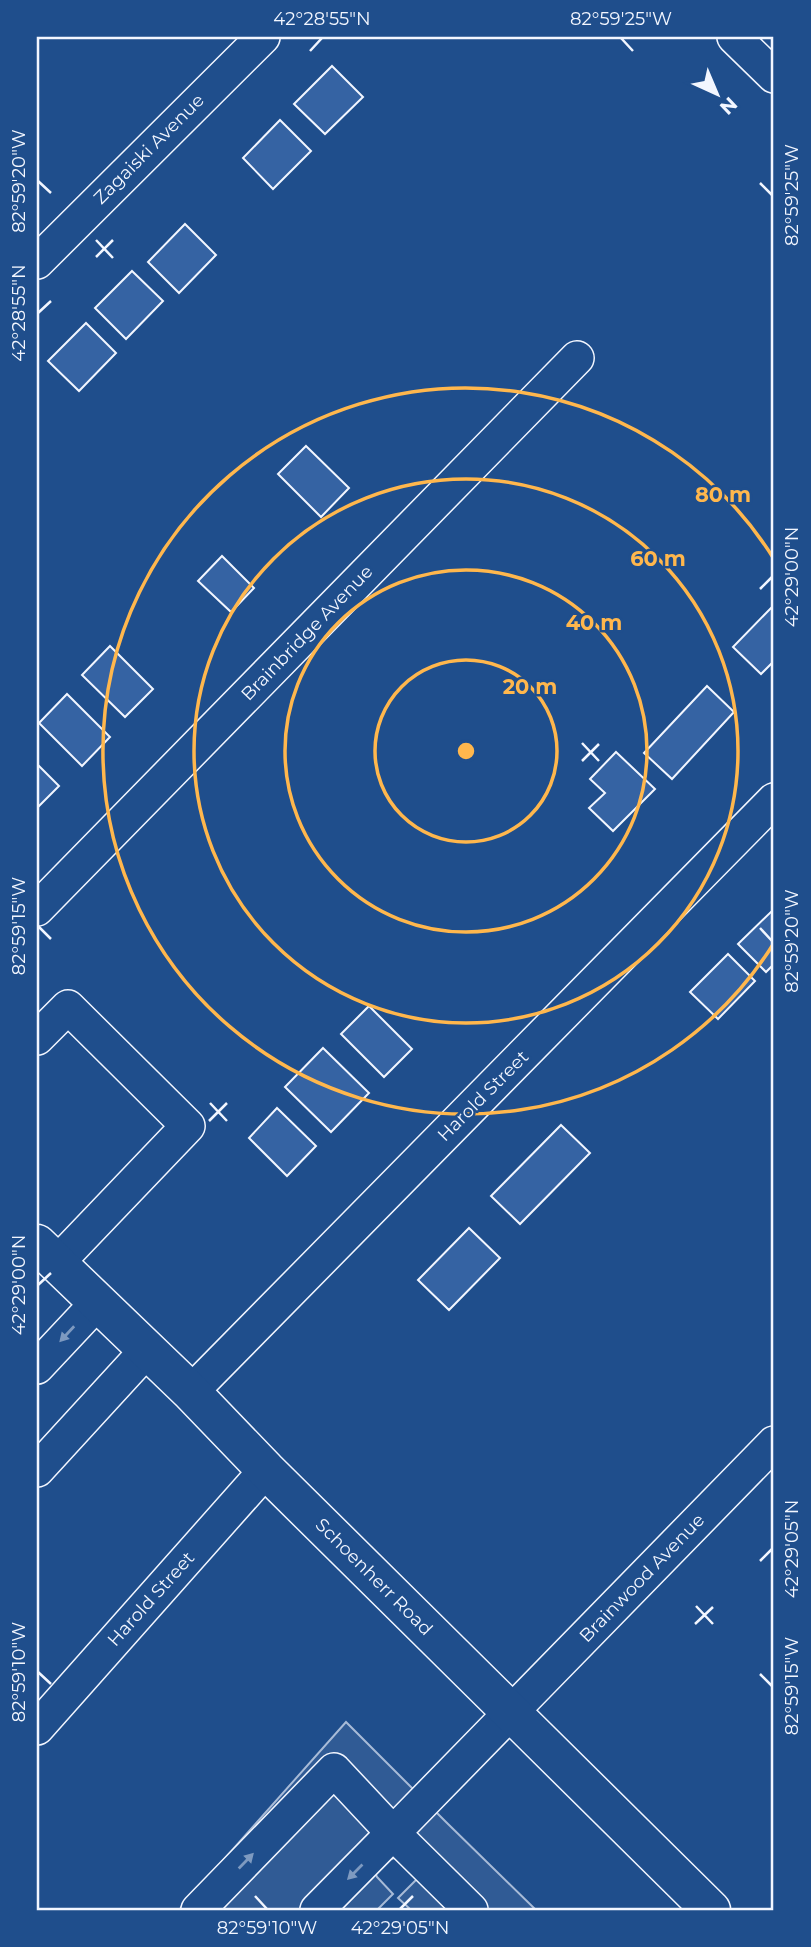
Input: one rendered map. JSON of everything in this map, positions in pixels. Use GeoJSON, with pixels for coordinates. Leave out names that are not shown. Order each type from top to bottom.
{"type":"FeatureCollection","features":[{"type":"Feature","properties":{"kind":"main road","name":"Schoenherr Road"},"geometry":{"type":"LineString","coordinates":[[47,1253],[191,1392],[266,1470],[711,1910]]}},
{"type":"Feature","properties":{"kind":"street","name":"Zagaiski Avenue"},"geometry":{"type":"LineString","coordinates":[[37,262],[263,37]]}},
{"type":"Feature","properties":{"kind":"street"},"geometry":{"type":"LineString","coordinates":[[734,37],[774,76]]}},
{"type":"Feature","properties":{"kind":"street","name":"Brainbridge Avenue"},"geometry":{"type":"LineString","coordinates":[[37,909],[577,358]]}},
{"type":"Feature","properties":{"kind":"street","name":"Harold Street"},"geometry":{"type":"LineString","coordinates":[[191,1392],[774,800]]}},
{"type":"Feature","properties":{"kind":"street"},"geometry":{"type":"LineString","coordinates":[[37,1038],[68,1007],[188,1126],[47,1253]]}},
{"type":"Feature","properties":{"kind":"street"},"geometry":{"type":"LineString","coordinates":[[37,1367],[97,1302]]}},
{"type":"Feature","properties":{"kind":"street"},"geometry":{"type":"LineString","coordinates":[[37,1470],[147,1350]]}},
{"type":"Feature","properties":{"kind":"street","name":"Brainwood Avenue"},"geometry":{"type":"LineString","coordinates":[[317,1910],[774,1443]]}},
{"type":"Feature","properties":{"kind":"street","name":"Harold Street"},"geometry":{"type":"LineString","coordinates":[[37,1728],[266,1470]]}},
{"type":"Feature","properties":{"kind":"street"},"geometry":{"type":"LineString","coordinates":[[198,1910],[334,1770],[471,1910]]}},
{"type":"Feature","properties":{"kind":"shaded area"},"geometry":{"type":"Polygon","coordinates":[[[346,1722],[536,1910],[411,1910],[398,1898],[418,1878],[399,1859],[394,1858],[386,1861],[375,1872],[393,1894],[377,1910],[179,1910],[346,1722]]]}},
{"type":"Feature","properties":{"kind":"building"},"geometry":{"type":"Polygon","coordinates":[[[332,66],[363,97],[325,134],[294,104],[332,66]]]}},
{"type":"Feature","properties":{"kind":"building"},"geometry":{"type":"Polygon","coordinates":[[[280,120],[311,151],[273,189],[243,158],[280,120]]]}},
{"type":"Feature","properties":{"kind":"building"},"geometry":{"type":"Polygon","coordinates":[[[185,224],[216,255],[179,293],[148,262],[185,224]]]}},
{"type":"Feature","properties":{"kind":"building"},"geometry":{"type":"Polygon","coordinates":[[[132,271],[163,301],[126,339],[95,308],[132,271]]]}},
{"type":"Feature","properties":{"kind":"building"},"geometry":{"type":"Polygon","coordinates":[[[86,323],[116,353],[79,391],[48,361],[86,323]]]}},
{"type":"Feature","properties":{"kind":"building"},"geometry":{"type":"Polygon","coordinates":[[[306,446],[349,488],[321,517],[278,474],[306,446]]]}},
{"type":"Feature","properties":{"kind":"building"},"geometry":{"type":"Polygon","coordinates":[[[222,556],[254,588],[231,612],[198,581],[222,556]]]}},
{"type":"Feature","properties":{"kind":"building"},"geometry":{"type":"Polygon","coordinates":[[[771,608],[774,612],[774,661],[761,674],[733,647],[771,608]]]}},
{"type":"Feature","properties":{"kind":"building"},"geometry":{"type":"Polygon","coordinates":[[[110,646],[153,689],[125,717],[82,675],[110,646]]]}},
{"type":"Feature","properties":{"kind":"building"},"geometry":{"type":"Polygon","coordinates":[[[707,686],[734,712],[672,779],[644,753],[707,686]]]}},
{"type":"Feature","properties":{"kind":"building"},"geometry":{"type":"Polygon","coordinates":[[[67,694],[110,737],[82,766],[39,723],[67,694]]]}},
{"type":"Feature","properties":{"kind":"building"},"geometry":{"type":"Polygon","coordinates":[[[616,752],[655,789],[613,831],[589,808],[605,793],[590,779],[616,752]]]}},
{"type":"Feature","properties":{"kind":"building"},"geometry":{"type":"Polygon","coordinates":[[[37,764],[59,786],[37,808],[37,764]]]}},
{"type":"Feature","properties":{"kind":"building"},"geometry":{"type":"Polygon","coordinates":[[[774,909],[774,964],[766,972],[738,944],[774,909]]]}},
{"type":"Feature","properties":{"kind":"building"},"geometry":{"type":"Polygon","coordinates":[[[728,954],[755,981],[718,1019],[690,992],[728,954]]]}},
{"type":"Feature","properties":{"kind":"building"},"geometry":{"type":"Polygon","coordinates":[[[369,1006],[412,1049],[384,1077],[341,1034],[369,1006]]]}},
{"type":"Feature","properties":{"kind":"building"},"geometry":{"type":"Polygon","coordinates":[[[323,1048],[369,1093],[331,1132],[285,1087],[323,1048]]]}},
{"type":"Feature","properties":{"kind":"building"},"geometry":{"type":"Polygon","coordinates":[[[277,1108],[316,1146],[287,1176],[249,1138],[277,1108]]]}},
{"type":"Feature","properties":{"kind":"building"},"geometry":{"type":"Polygon","coordinates":[[[561,1125],[590,1153],[520,1224],[491,1196],[561,1125]]]}},
{"type":"Feature","properties":{"kind":"building"},"geometry":{"type":"Polygon","coordinates":[[[469,1228],[500,1258],[449,1310],[418,1280],[469,1228]]]}}]}
